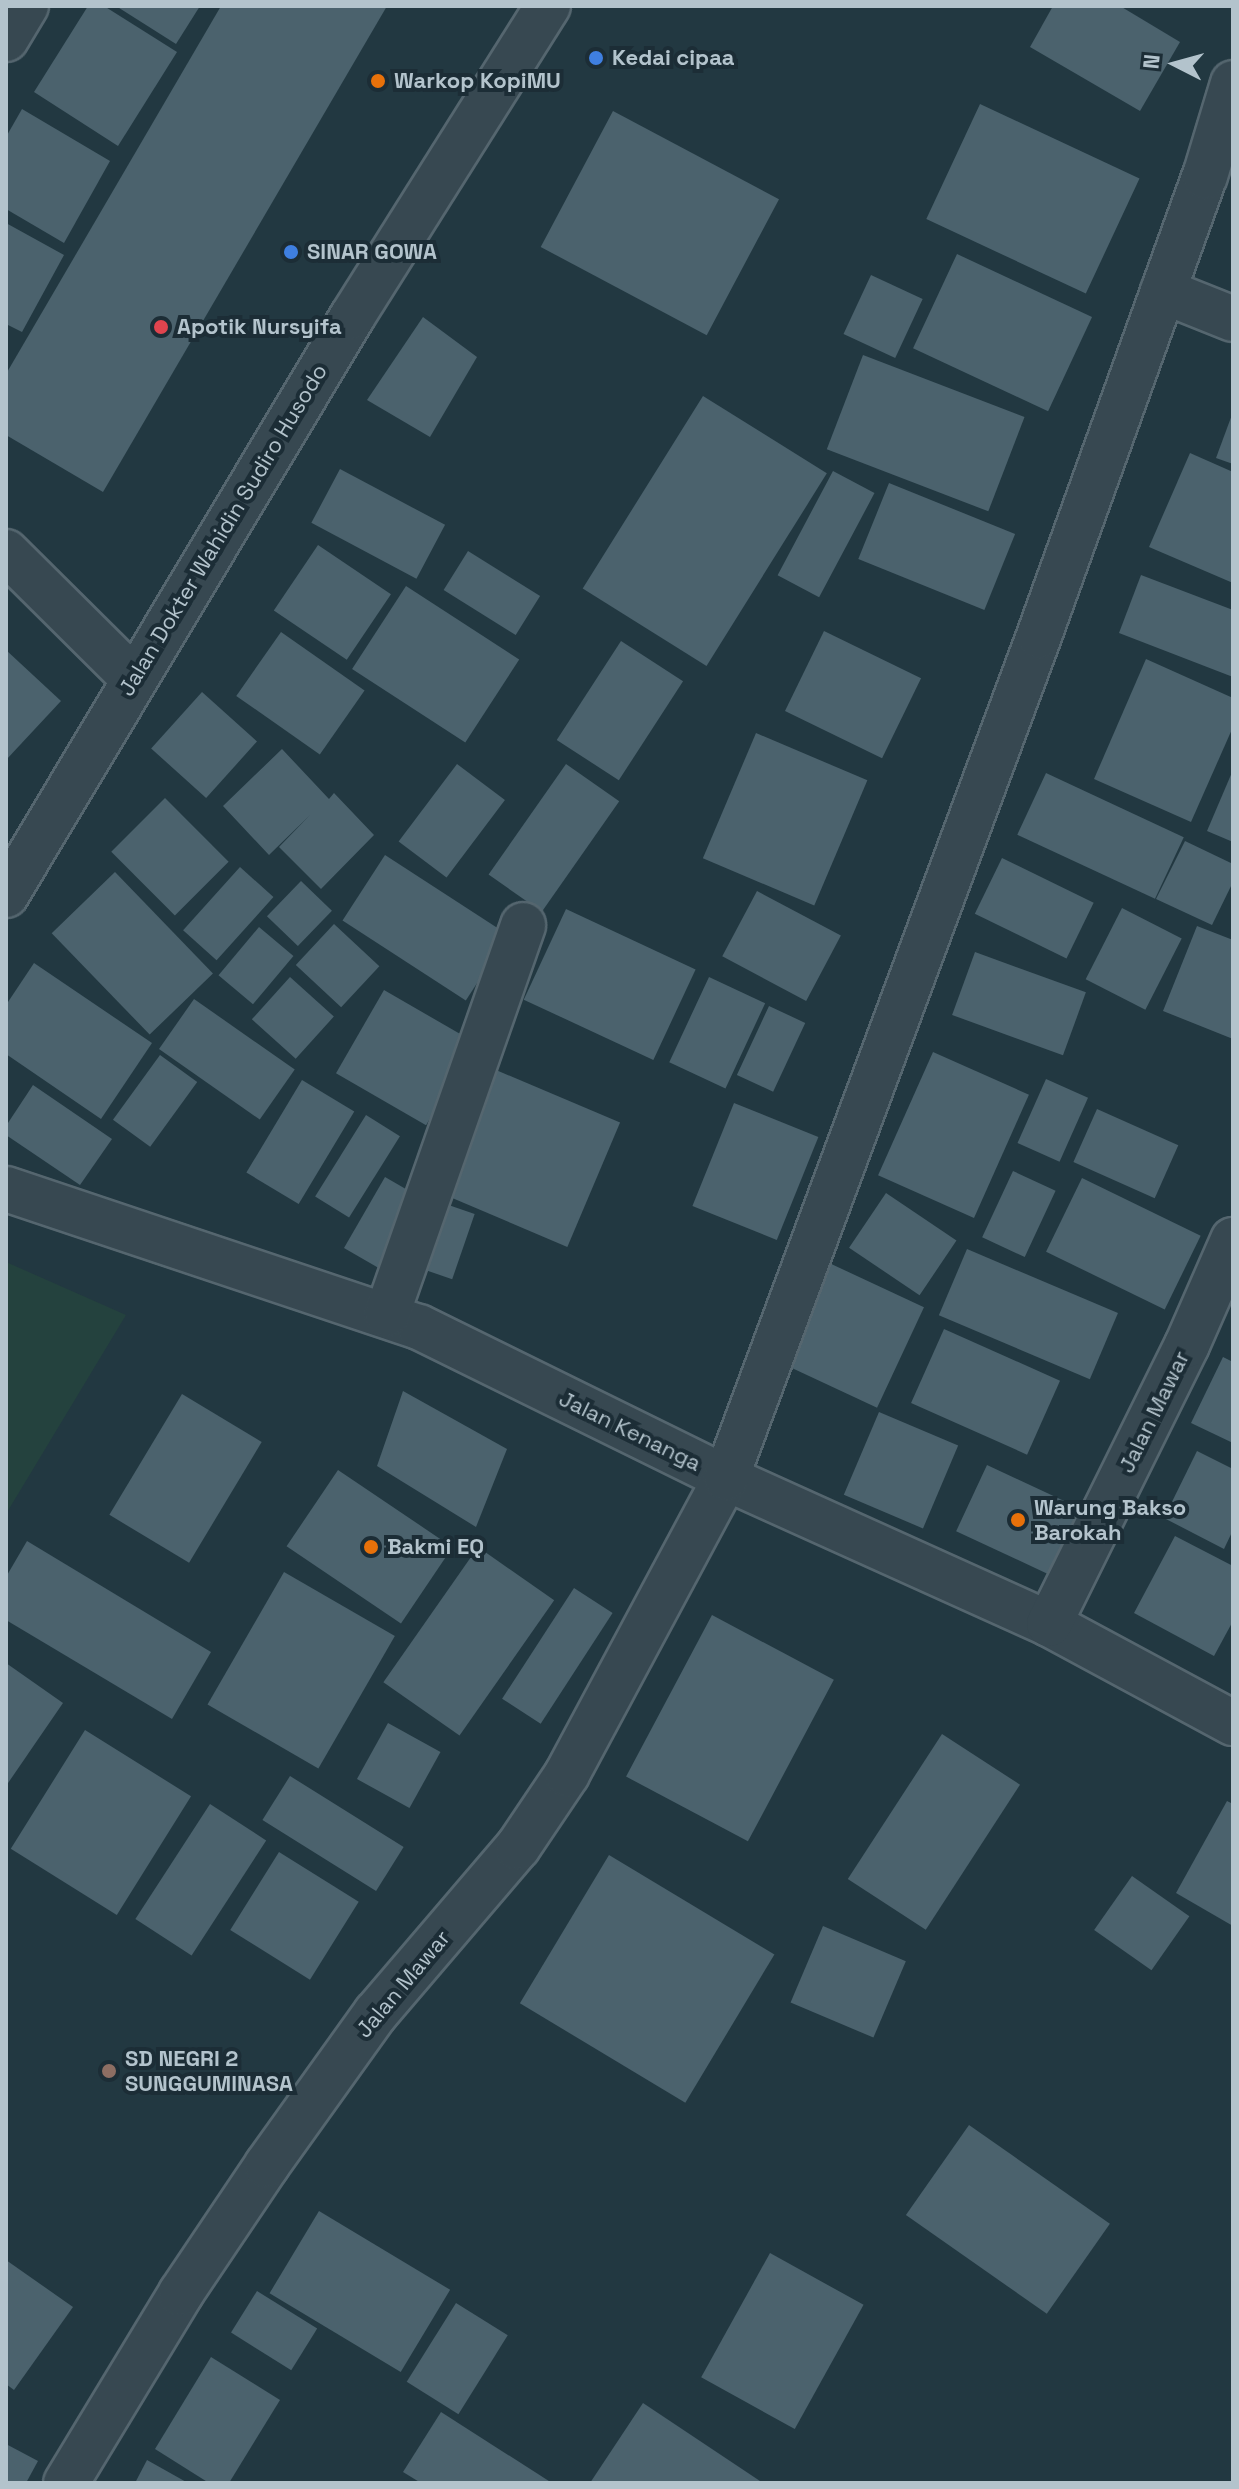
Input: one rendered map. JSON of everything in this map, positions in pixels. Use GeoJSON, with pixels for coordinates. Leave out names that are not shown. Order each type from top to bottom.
{"type":"FeatureCollection","features":[{"type":"Feature","properties":{"kind":"street","name":"Jalan Dokter Wahidin Sudiro Husodo"},"geometry":{"type":"LineString","coordinates":[[6,895],[133,678],[352,317],[548,6]]}},
{"type":"Feature","properties":{"kind":"street","name":"Jalan Mawar"},"geometry":{"type":"LineString","coordinates":[[66,2483],[181,2293],[267,2165],[376,2013],[518,1847],[567,1774],[726,1478],[880,1069],[1205,176],[1233,83]]}},
{"type":"Feature","properties":{"kind":"street"},"geometry":{"type":"LineString","coordinates":[[1163,291],[1233,319]]}},
{"type":"Feature","properties":{"kind":"street"},"geometry":{"type":"LineString","coordinates":[[6,552],[133,678]]}},
{"type":"Feature","properties":{"kind":"street"},"geometry":{"type":"LineString","coordinates":[[387,1314],[523,925]]}},
{"type":"Feature","properties":{"kind":"street","name":"Jalan Kenanga"},"geometry":{"type":"LineString","coordinates":[[6,1189],[387,1314],[726,1478],[1049,1624],[1233,1723]]}},
{"type":"Feature","properties":{"kind":"street","name":"Jalan Mawar"},"geometry":{"type":"LineString","coordinates":[[1049,1624],[1187,1345],[1233,1240]]}},
{"type":"Feature","properties":{"kind":"green space"},"geometry":{"type":"Polygon","coordinates":[[[6,1262],[126,1315],[6,1514],[6,1262]]]}},
{"type":"Feature","properties":{"kind":"building"},"geometry":{"type":"Polygon","coordinates":[[[88,6],[104,6],[177,52],[118,146],[34,92],[88,6]]]}},
{"type":"Feature","properties":{"kind":"building"},"geometry":{"type":"Polygon","coordinates":[[[116,6],[200,6],[176,44],[116,6]]]}},
{"type":"Feature","properties":{"kind":"building"},"geometry":{"type":"Polygon","coordinates":[[[221,6],[387,6],[103,492],[6,435],[6,374],[221,6]]]}},
{"type":"Feature","properties":{"kind":"building"},"geometry":{"type":"Polygon","coordinates":[[[1053,6],[1120,6],[1180,42],[1140,111],[1030,47],[1053,6]]]}},
{"type":"Feature","properties":{"kind":"building"},"geometry":{"type":"Polygon","coordinates":[[[980,104],[1140,178],[1086,293],[926,219],[980,104]]]}},
{"type":"Feature","properties":{"kind":"building"},"geometry":{"type":"Polygon","coordinates":[[[22,109],[110,161],[64,243],[6,209],[6,137],[22,109]]]}},
{"type":"Feature","properties":{"kind":"building"},"geometry":{"type":"Polygon","coordinates":[[[613,111],[779,199],[707,335],[541,247],[613,111]]]}},
{"type":"Feature","properties":{"kind":"building"},"geometry":{"type":"Polygon","coordinates":[[[6,223],[64,255],[22,332],[6,324],[6,223]]]}},
{"type":"Feature","properties":{"kind":"building"},"geometry":{"type":"Polygon","coordinates":[[[957,254],[1092,317],[1048,411],[913,348],[957,254]]]}},
{"type":"Feature","properties":{"kind":"building"},"geometry":{"type":"Polygon","coordinates":[[[871,275],[923,299],[895,358],[844,334],[871,275]]]}},
{"type":"Feature","properties":{"kind":"building"},"geometry":{"type":"Polygon","coordinates":[[[423,317],[477,357],[430,437],[367,400],[423,317]]]}},
{"type":"Feature","properties":{"kind":"building"},"geometry":{"type":"Polygon","coordinates":[[[863,355],[1025,417],[988,511],[827,449],[863,355]]]}},
{"type":"Feature","properties":{"kind":"building"},"geometry":{"type":"Polygon","coordinates":[[[703,396],[827,473],[707,666],[583,589],[703,396]]]}},
{"type":"Feature","properties":{"kind":"building"},"geometry":{"type":"Polygon","coordinates":[[[1233,412],[1233,464],[1216,458],[1233,412]]]}},
{"type":"Feature","properties":{"kind":"building"},"geometry":{"type":"Polygon","coordinates":[[[1190,453],[1233,472],[1233,583],[1149,547],[1190,453]]]}},
{"type":"Feature","properties":{"kind":"building"},"geometry":{"type":"Polygon","coordinates":[[[340,469],[445,525],[416,579],[311,523],[340,469]]]}},
{"type":"Feature","properties":{"kind":"building"},"geometry":{"type":"Polygon","coordinates":[[[833,471],[874,493],[819,597],[778,575],[833,471]]]}},
{"type":"Feature","properties":{"kind":"building"},"geometry":{"type":"Polygon","coordinates":[[[889,483],[1015,534],[984,610],[858,559],[889,483]]]}},
{"type":"Feature","properties":{"kind":"building"},"geometry":{"type":"Polygon","coordinates":[[[318,545],[391,594],[347,660],[274,610],[318,545]]]}},
{"type":"Feature","properties":{"kind":"building"},"geometry":{"type":"Polygon","coordinates":[[[468,551],[540,596],[516,635],[444,590],[468,551]]]}},
{"type":"Feature","properties":{"kind":"building"},"geometry":{"type":"Polygon","coordinates":[[[1141,575],[1233,610],[1233,677],[1119,633],[1141,575]]]}},
{"type":"Feature","properties":{"kind":"building"},"geometry":{"type":"Polygon","coordinates":[[[406,586],[519,660],[465,743],[352,669],[406,586]]]}},
{"type":"Feature","properties":{"kind":"building"},"geometry":{"type":"Polygon","coordinates":[[[824,631],[921,678],[882,758],[785,711],[824,631]]]}},
{"type":"Feature","properties":{"kind":"building"},"geometry":{"type":"Polygon","coordinates":[[[281,632],[365,691],[320,754],[236,696],[281,632]]]}},
{"type":"Feature","properties":{"kind":"building"},"geometry":{"type":"Polygon","coordinates":[[[621,641],[683,681],[619,780],[557,740],[621,641]]]}},
{"type":"Feature","properties":{"kind":"building"},"geometry":{"type":"Polygon","coordinates":[[[6,650],[61,701],[6,760],[6,650]]]}},
{"type":"Feature","properties":{"kind":"building"},"geometry":{"type":"Polygon","coordinates":[[[1146,659],[1233,698],[1233,727],[1191,822],[1094,779],[1146,659]]]}},
{"type":"Feature","properties":{"kind":"building"},"geometry":{"type":"Polygon","coordinates":[[[202,692],[257,742],[206,798],[151,748],[202,692]]]}},
{"type":"Feature","properties":{"kind":"building"},"geometry":{"type":"Polygon","coordinates":[[[756,733],[867,780],[814,905],[703,858],[756,733]]]}},
{"type":"Feature","properties":{"kind":"building"},"geometry":{"type":"Polygon","coordinates":[[[282,749],[329,799],[334,793],[374,835],[321,889],[279,847],[310,815],[269,855],[223,806],[282,749]]]}},
{"type":"Feature","properties":{"kind":"building"},"geometry":{"type":"Polygon","coordinates":[[[457,764],[505,800],[447,878],[399,841],[457,764]]]}},
{"type":"Feature","properties":{"kind":"building"},"geometry":{"type":"Polygon","coordinates":[[[566,764],[619,801],[542,912],[489,875],[566,764]]]}},
{"type":"Feature","properties":{"kind":"building"},"geometry":{"type":"Polygon","coordinates":[[[1233,770],[1233,842],[1207,831],[1233,770]]]}},
{"type":"Feature","properties":{"kind":"building"},"geometry":{"type":"Polygon","coordinates":[[[1046,773],[1184,837],[1155,899],[1017,835],[1046,773]]]}},
{"type":"Feature","properties":{"kind":"building"},"geometry":{"type":"Polygon","coordinates":[[[165,798],[229,862],[175,915],[111,852],[165,798]]]}},
{"type":"Feature","properties":{"kind":"building"},"geometry":{"type":"Polygon","coordinates":[[[1185,841],[1233,864],[1233,882],[1212,925],[1156,899],[1185,841]]]}},
{"type":"Feature","properties":{"kind":"building"},"geometry":{"type":"Polygon","coordinates":[[[385,855],[508,935],[466,1000],[343,920],[385,855]]]}},
{"type":"Feature","properties":{"kind":"building"},"geometry":{"type":"Polygon","coordinates":[[[1002,858],[1094,903],[1066,958],[975,914],[1002,858]]]}},
{"type":"Feature","properties":{"kind":"building"},"geometry":{"type":"Polygon","coordinates":[[[240,867],[273,897],[217,960],[183,930],[240,867]]]}},
{"type":"Feature","properties":{"kind":"building"},"geometry":{"type":"Polygon","coordinates":[[[115,872],[213,973],[150,1035],[52,933],[115,872]]]}},
{"type":"Feature","properties":{"kind":"building"},"geometry":{"type":"Polygon","coordinates":[[[301,881],[332,911],[298,946],[267,916],[301,881]]]}},
{"type":"Feature","properties":{"kind":"building"},"geometry":{"type":"Polygon","coordinates":[[[757,891],[841,936],[806,1001],[722,956],[757,891]]]}},
{"type":"Feature","properties":{"kind":"building"},"geometry":{"type":"Polygon","coordinates":[[[1122,908],[1182,938],[1145,1010],[1086,979],[1122,908]]]}},
{"type":"Feature","properties":{"kind":"building"},"geometry":{"type":"Polygon","coordinates":[[[566,909],[696,969],[653,1060],[524,1000],[566,909]]]}},
{"type":"Feature","properties":{"kind":"building"},"geometry":{"type":"Polygon","coordinates":[[[334,924],[379,966],[341,1007],[296,965],[334,924]]]}},
{"type":"Feature","properties":{"kind":"building"},"geometry":{"type":"Polygon","coordinates":[[[1197,926],[1233,940],[1233,1039],[1163,1011],[1197,926]]]}},
{"type":"Feature","properties":{"kind":"building"},"geometry":{"type":"Polygon","coordinates":[[[259,927],[293,956],[253,1004],[219,975],[259,927]]]}},
{"type":"Feature","properties":{"kind":"building"},"geometry":{"type":"Polygon","coordinates":[[[975,952],[1086,992],[1063,1055],[952,1015],[975,952]]]}},
{"type":"Feature","properties":{"kind":"building"},"geometry":{"type":"Polygon","coordinates":[[[34,963],[152,1043],[101,1119],[6,1054],[6,1005],[34,963]]]}},
{"type":"Feature","properties":{"kind":"building"},"geometry":{"type":"Polygon","coordinates":[[[290,977],[334,1016],[296,1059],[252,1019],[290,977]]]}},
{"type":"Feature","properties":{"kind":"building"},"geometry":{"type":"Polygon","coordinates":[[[709,977],[765,1003],[725,1088],[669,1062],[709,977]]]}},
{"type":"Feature","properties":{"kind":"building"},"geometry":{"type":"Polygon","coordinates":[[[384,990],[474,1042],[426,1125],[336,1073],[384,990]]]}},
{"type":"Feature","properties":{"kind":"building"},"geometry":{"type":"Polygon","coordinates":[[[194,999],[295,1070],[260,1120],[159,1049],[194,999]]]}},
{"type":"Feature","properties":{"kind":"building"},"geometry":{"type":"Polygon","coordinates":[[[769,1006],[805,1023],[773,1092],[737,1075],[769,1006]]]}},
{"type":"Feature","properties":{"kind":"building"},"geometry":{"type":"Polygon","coordinates":[[[933,1052],[1029,1095],[974,1218],[878,1175],[933,1052]]]}},
{"type":"Feature","properties":{"kind":"building"},"geometry":{"type":"Polygon","coordinates":[[[160,1055],[197,1082],[150,1147],[113,1120],[160,1055]]]}},
{"type":"Feature","properties":{"kind":"building"},"geometry":{"type":"Polygon","coordinates":[[[482,1064],[620,1123],[567,1247],[429,1188],[482,1064]]]}},
{"type":"Feature","properties":{"kind":"building"},"geometry":{"type":"Polygon","coordinates":[[[1046,1079],[1088,1098],[1060,1162],[1018,1143],[1046,1079]]]}},
{"type":"Feature","properties":{"kind":"building"},"geometry":{"type":"Polygon","coordinates":[[[302,1080],[354,1111],[299,1204],[246,1173],[302,1080]]]}},
{"type":"Feature","properties":{"kind":"building"},"geometry":{"type":"Polygon","coordinates":[[[33,1085],[112,1139],[80,1185],[6,1135],[6,1126],[33,1085]]]}},
{"type":"Feature","properties":{"kind":"building"},"geometry":{"type":"Polygon","coordinates":[[[734,1103],[818,1137],[777,1240],[692,1206],[734,1103]]]}},
{"type":"Feature","properties":{"kind":"building"},"geometry":{"type":"Polygon","coordinates":[[[1097,1109],[1178,1145],[1155,1198],[1073,1162],[1097,1109]]]}},
{"type":"Feature","properties":{"kind":"building"},"geometry":{"type":"Polygon","coordinates":[[[366,1115],[400,1136],[349,1218],[315,1196],[366,1115]]]}},
{"type":"Feature","properties":{"kind":"building"},"geometry":{"type":"Polygon","coordinates":[[[1013,1171],[1056,1191],[1025,1257],[982,1237],[1013,1171]]]}},
{"type":"Feature","properties":{"kind":"building"},"geometry":{"type":"Polygon","coordinates":[[[385,1177],[425,1200],[384,1271],[344,1248],[385,1177]]]}},
{"type":"Feature","properties":{"kind":"building"},"geometry":{"type":"Polygon","coordinates":[[[1082,1178],[1201,1236],[1165,1310],[1046,1252],[1082,1178]]]}},
{"type":"Feature","properties":{"kind":"building"},"geometry":{"type":"Polygon","coordinates":[[[886,1193],[956,1241],[920,1295],[849,1248],[886,1193]]]}},
{"type":"Feature","properties":{"kind":"building"},"geometry":{"type":"Polygon","coordinates":[[[434,1200],[475,1214],[452,1279],[412,1265],[434,1200]]]}},
{"type":"Feature","properties":{"kind":"building"},"geometry":{"type":"Polygon","coordinates":[[[967,1249],[1118,1313],[1090,1379],[939,1315],[967,1249]]]}},
{"type":"Feature","properties":{"kind":"building"},"geometry":{"type":"Polygon","coordinates":[[[827,1262],[924,1307],[877,1408],[780,1363],[827,1262]]]}},
{"type":"Feature","properties":{"kind":"building"},"geometry":{"type":"Polygon","coordinates":[[[944,1329],[1060,1381],[1027,1455],[911,1403],[944,1329]]]}},
{"type":"Feature","properties":{"kind":"building"},"geometry":{"type":"Polygon","coordinates":[[[1223,1357],[1233,1362],[1233,1443],[1191,1423],[1223,1357]]]}},
{"type":"Feature","properties":{"kind":"building"},"geometry":{"type":"Polygon","coordinates":[[[403,1391],[507,1449],[476,1527],[377,1466],[403,1391]]]}},
{"type":"Feature","properties":{"kind":"building"},"geometry":{"type":"Polygon","coordinates":[[[182,1394],[262,1442],[189,1563],[109,1515],[182,1394]]]}},
{"type":"Feature","properties":{"kind":"building"},"geometry":{"type":"Polygon","coordinates":[[[879,1412],[958,1446],[923,1528],[844,1495],[879,1412]]]}},
{"type":"Feature","properties":{"kind":"building"},"geometry":{"type":"Polygon","coordinates":[[[1197,1451],[1233,1469],[1233,1530],[1224,1549],[1164,1518],[1197,1451]]]}},
{"type":"Feature","properties":{"kind":"building","name":"Warung Bakso Barokah"},"geometry":{"type":"Polygon","coordinates":[[[987,1465],[1080,1509],[1049,1575],[956,1531],[987,1465]]]}},
{"type":"Feature","properties":{"kind":"building","name":"Bakmi EQ"},"geometry":{"type":"Polygon","coordinates":[[[338,1470],[452,1547],[401,1623],[287,1546],[338,1470]]]}},
{"type":"Feature","properties":{"kind":"building"},"geometry":{"type":"Polygon","coordinates":[[[1175,1536],[1233,1566],[1233,1621],[1214,1656],[1134,1613],[1175,1536]]]}},
{"type":"Feature","properties":{"kind":"building"},"geometry":{"type":"Polygon","coordinates":[[[27,1541],[211,1652],[172,1719],[6,1620],[6,1577],[27,1541]]]}},
{"type":"Feature","properties":{"kind":"building"},"geometry":{"type":"Polygon","coordinates":[[[478,1547],[554,1600],[460,1736],[383,1682],[478,1547]]]}},
{"type":"Feature","properties":{"kind":"building"},"geometry":{"type":"Polygon","coordinates":[[[284,1572],[395,1636],[318,1769],[208,1705],[284,1572]]]}},
{"type":"Feature","properties":{"kind":"building"},"geometry":{"type":"Polygon","coordinates":[[[574,1588],[613,1613],[541,1724],[502,1699],[574,1588]]]}},
{"type":"Feature","properties":{"kind":"building"},"geometry":{"type":"Polygon","coordinates":[[[712,1615],[834,1680],[748,1841],[626,1777],[712,1615]]]}},
{"type":"Feature","properties":{"kind":"building"},"geometry":{"type":"Polygon","coordinates":[[[6,1663],[63,1703],[6,1786],[6,1663]]]}},
{"type":"Feature","properties":{"kind":"building"},"geometry":{"type":"Polygon","coordinates":[[[388,1723],[440,1752],[409,1808],[357,1779],[388,1723]]]}},
{"type":"Feature","properties":{"kind":"building"},"geometry":{"type":"Polygon","coordinates":[[[85,1730],[191,1796],[117,1915],[11,1849],[85,1730]]]}},
{"type":"Feature","properties":{"kind":"building"},"geometry":{"type":"Polygon","coordinates":[[[942,1734],[1020,1785],[926,1930],[848,1879],[942,1734]]]}},
{"type":"Feature","properties":{"kind":"building"},"geometry":{"type":"Polygon","coordinates":[[[290,1776],[404,1847],[376,1891],[262,1820],[290,1776]]]}},
{"type":"Feature","properties":{"kind":"building"},"geometry":{"type":"Polygon","coordinates":[[[1227,1801],[1233,1804],[1233,1926],[1176,1893],[1227,1801]]]}},
{"type":"Feature","properties":{"kind":"building"},"geometry":{"type":"Polygon","coordinates":[[[210,1804],[266,1840],[192,1955],[135,1919],[210,1804]]]}},
{"type":"Feature","properties":{"kind":"building"},"geometry":{"type":"Polygon","coordinates":[[[279,1852],[359,1902],[310,1980],[230,1930],[279,1852]]]}},
{"type":"Feature","properties":{"kind":"building"},"geometry":{"type":"Polygon","coordinates":[[[609,1855],[774,1954],[685,2103],[520,2003],[609,1855]]]}},
{"type":"Feature","properties":{"kind":"building"},"geometry":{"type":"Polygon","coordinates":[[[1132,1876],[1189,1916],[1151,1970],[1094,1930],[1132,1876]]]}},
{"type":"Feature","properties":{"kind":"building"},"geometry":{"type":"Polygon","coordinates":[[[823,1926],[906,1961],[873,2038],[791,2002],[823,1926]]]}},
{"type":"Feature","properties":{"kind":"building"},"geometry":{"type":"Polygon","coordinates":[[[969,2125],[1110,2224],[1047,2314],[906,2215],[969,2125]]]}},
{"type":"Feature","properties":{"kind":"building"},"geometry":{"type":"Polygon","coordinates":[[[319,2211],[450,2290],[401,2372],[270,2293],[319,2211]]]}},
{"type":"Feature","properties":{"kind":"building"},"geometry":{"type":"Polygon","coordinates":[[[770,2253],[864,2305],[795,2429],[701,2377],[770,2253]]]}},
{"type":"Feature","properties":{"kind":"building"},"geometry":{"type":"Polygon","coordinates":[[[6,2260],[73,2307],[14,2390],[6,2384],[6,2260]]]}},
{"type":"Feature","properties":{"kind":"building"},"geometry":{"type":"Polygon","coordinates":[[[257,2291],[317,2329],[291,2370],[231,2333],[257,2291]]]}},
{"type":"Feature","properties":{"kind":"building"},"geometry":{"type":"Polygon","coordinates":[[[456,2303],[508,2335],[458,2414],[407,2382],[456,2303]]]}},
{"type":"Feature","properties":{"kind":"building"},"geometry":{"type":"Polygon","coordinates":[[[211,2357],[280,2400],[229,2483],[209,2483],[155,2449],[211,2357]]]}},
{"type":"Feature","properties":{"kind":"building"},"geometry":{"type":"Polygon","coordinates":[[[643,2403],[760,2481],[759,2483],[590,2483],[643,2403]]]}},
{"type":"Feature","properties":{"kind":"building"},"geometry":{"type":"Polygon","coordinates":[[[441,2412],[552,2483],[421,2483],[403,2472],[441,2412]]]}},
{"type":"Feature","properties":{"kind":"building"},"geometry":{"type":"Polygon","coordinates":[[[6,2444],[38,2461],[26,2483],[6,2483],[6,2444]]]}},
{"type":"Feature","properties":{"kind":"building"},"geometry":{"type":"Polygon","coordinates":[[[147,2460],[188,2483],[135,2483],[147,2460]]]}},
{"type":"Feature","properties":{"kind":"place","name":"Kedai cipaa"},"geometry":{"type":"Point","coordinates":[596,58]}},
{"type":"Feature","properties":{"kind":"place","name":"Warkop KopiMU"},"geometry":{"type":"Point","coordinates":[378,81]}},
{"type":"Feature","properties":{"kind":"place","name":"SINAR GOWA"},"geometry":{"type":"Point","coordinates":[291,252]}},
{"type":"Feature","properties":{"kind":"place","name":"Apotik Nursyifa"},"geometry":{"type":"Point","coordinates":[161,327]}},
{"type":"Feature","properties":{"kind":"place","name":"Warung Bakso Barokah"},"geometry":{"type":"Point","coordinates":[1018,1520]}},
{"type":"Feature","properties":{"kind":"place","name":"Bakmi EQ"},"geometry":{"type":"Point","coordinates":[371,1547]}},
{"type":"Feature","properties":{"kind":"place","name":"SD NEGRI 2 SUNGGUMINASA"},"geometry":{"type":"Point","coordinates":[109,2071]}}]}
